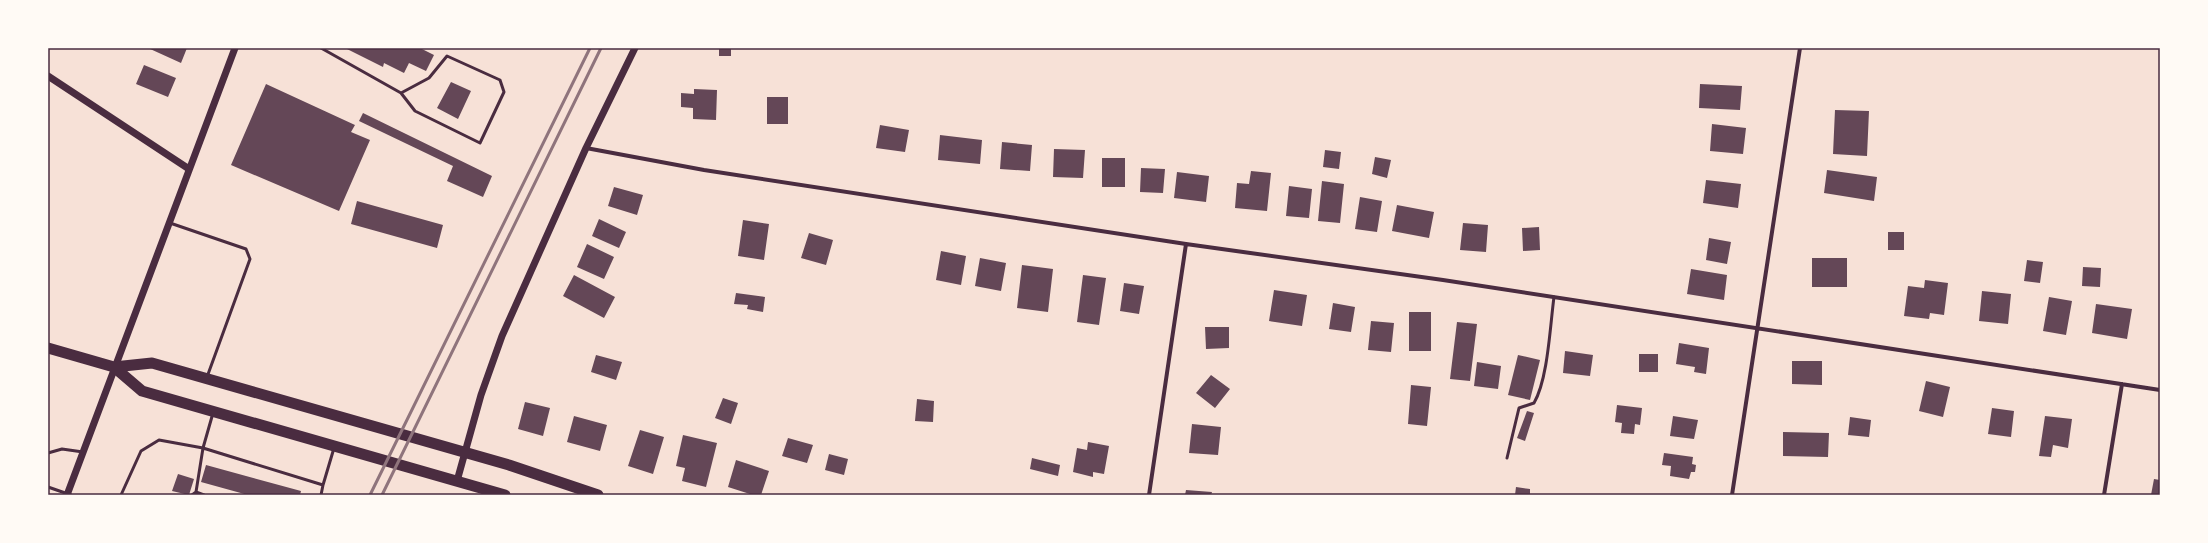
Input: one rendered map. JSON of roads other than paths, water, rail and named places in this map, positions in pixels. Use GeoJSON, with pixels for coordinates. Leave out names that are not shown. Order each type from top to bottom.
{"type":"FeatureCollection","features":[{"type":"Feature","properties":{"kind":"highway"},"geometry":{"type":"LineString","coordinates":[[48,348],[114,367],[152,363],[466,453],[598,495]]}},
{"type":"Feature","properties":{"kind":"highway"},"geometry":{"type":"LineString","coordinates":[[114,367],[142,391],[505,495]]}},
{"type":"Feature","properties":{"kind":"street"},"geometry":{"type":"LineString","coordinates":[[69,494],[114,367],[235,48]]}},
{"type":"Feature","properties":{"kind":"street"},"geometry":{"type":"LineString","coordinates":[[457,481],[481,395],[502,336],[586,148],[636,48]]}},
{"type":"Feature","properties":{"kind":"street"},"geometry":{"type":"LineString","coordinates":[[1732,495],[1800,48]]}},
{"type":"Feature","properties":{"kind":"street"},"geometry":{"type":"LineString","coordinates":[[48,76],[189,169]]}},
{"type":"Feature","properties":{"kind":"street"},"geometry":{"type":"LineString","coordinates":[[586,148],[704,170],[1186,244],[1554,297],[2160,390]]}},
{"type":"Feature","properties":{"kind":"street"},"geometry":{"type":"LineString","coordinates":[[1149,495],[1186,244]]}},
{"type":"Feature","properties":{"kind":"street"},"geometry":{"type":"LineString","coordinates":[[2104,495],[2122,384]]}},
{"type":"Feature","properties":{"kind":"lane"},"geometry":{"type":"LineString","coordinates":[[321,48],[401,93],[415,111],[480,142],[504,92],[500,80],[447,56],[429,78],[401,93]]}},
{"type":"Feature","properties":{"kind":"lane"},"geometry":{"type":"LineString","coordinates":[[169,222],[246,249],[250,259],[206,378]]}},
{"type":"Feature","properties":{"kind":"lane"},"geometry":{"type":"LineString","coordinates":[[1507,458],[1519,408],[1534,403],[1538,396],[1543,377],[1554,297]]}},
{"type":"Feature","properties":{"kind":"lane"},"geometry":{"type":"LineString","coordinates":[[192,495],[196,492],[203,448],[214,412]]}},
{"type":"Feature","properties":{"kind":"lane"},"geometry":{"type":"LineString","coordinates":[[121,495],[141,451],[159,440],[203,448],[323,485]]}},
{"type":"Feature","properties":{"kind":"lane"},"geometry":{"type":"LineString","coordinates":[[322,495],[323,485],[334,446]]}},
{"type":"Feature","properties":{"kind":"lane"},"geometry":{"type":"LineString","coordinates":[[48,453],[62,448],[83,452]]}},
{"type":"Feature","properties":{"kind":"lane"},"geometry":{"type":"LineString","coordinates":[[48,487],[69,494]]}},
{"type":"Feature","properties":{"kind":"lane"},"geometry":{"type":"LineString","coordinates":[[196,492],[204,495]]}},
{"type":"Feature","properties":{"kind":"railway"},"geometry":{"type":"LineString","coordinates":[[370,495],[590,48]]}},
{"type":"Feature","properties":{"kind":"railway"},"geometry":{"type":"LineString","coordinates":[[382,495],[601,48]]}}]}
